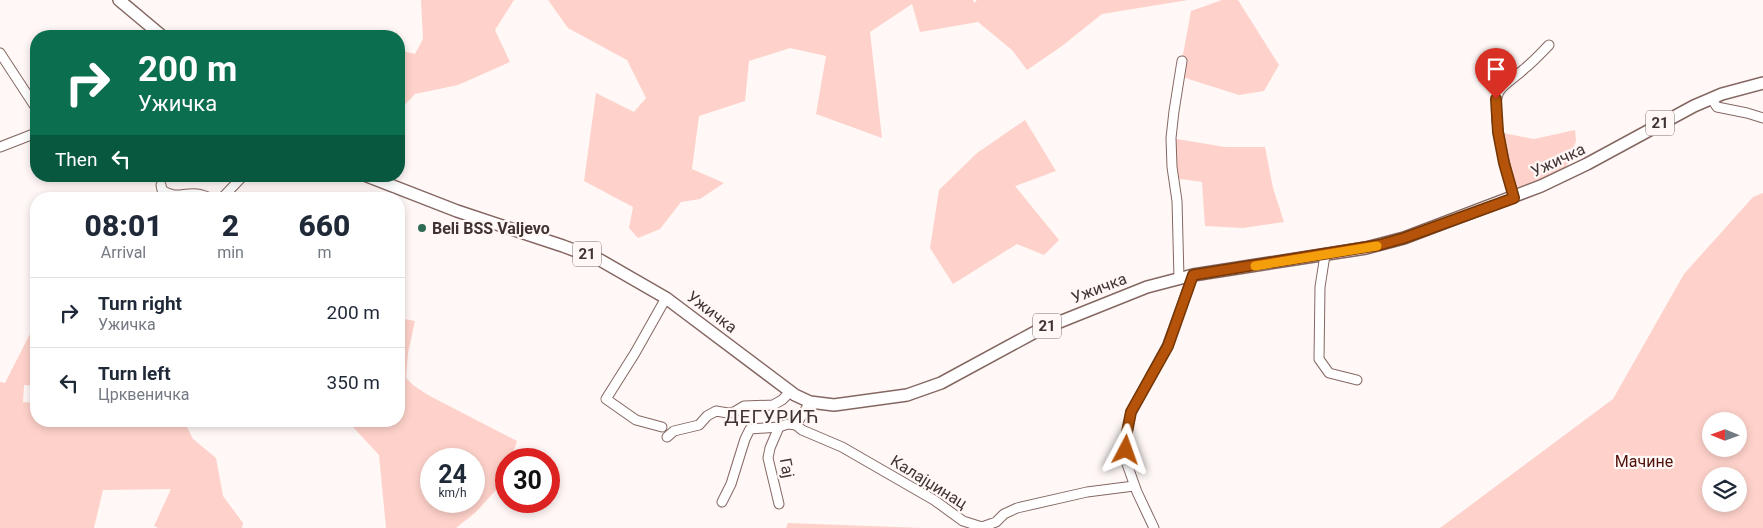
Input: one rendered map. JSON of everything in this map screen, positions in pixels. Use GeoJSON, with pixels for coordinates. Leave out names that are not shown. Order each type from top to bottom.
{"type":"FeatureCollection","features":[{"type":"Feature","properties":{"kind":"main road"},"geometry":{"type":"LineString","coordinates":[[119,0],[155,30]]}},
{"type":"Feature","properties":{"kind":"main road","name":"Ужичка"},"geometry":{"type":"LineString","coordinates":[[383,182],[463,213],[587,254],[629,275],[666,298],[790,392],[810,402],[844,405],[892,398],[923,390],[941,383],[1024,337],[1053,324],[1139,290],[1179,278],[1366,248],[1398,240],[1514,198],[1587,164],[1673,116],[1711,98],[1763,83]]}},
{"type":"Feature","properties":{"kind":"street"},"geometry":{"type":"LineString","coordinates":[[1514,198],[1498,132],[1496,99],[1499,90],[1526,68],[1548,45]]}},
{"type":"Feature","properties":{"kind":"street"},"geometry":{"type":"LineString","coordinates":[[0,53],[30,99]]}},
{"type":"Feature","properties":{"kind":"street"},"geometry":{"type":"LineString","coordinates":[[1179,278],[1177,201],[1172,167],[1171,138],[1182,61]]}},
{"type":"Feature","properties":{"kind":"street"},"geometry":{"type":"LineString","coordinates":[[1711,98],[1717,107],[1763,118]]}},
{"type":"Feature","properties":{"kind":"street"},"geometry":{"type":"LineString","coordinates":[[0,147],[30,135]]}},
{"type":"Feature","properties":{"kind":"street"},"geometry":{"type":"LineString","coordinates":[[228,192],[237,182]]}},
{"type":"Feature","properties":{"kind":"street"},"geometry":{"type":"LineString","coordinates":[[161,185],[162,190],[165,192]]}},
{"type":"Feature","properties":{"kind":"street"},"geometry":{"type":"LineString","coordinates":[[1325,255],[1320,288],[1319,359],[1328,373],[1356,380]]}},
{"type":"Feature","properties":{"kind":"street"},"geometry":{"type":"LineString","coordinates":[[1154,528],[1126,464],[1126,437],[1131,412],[1168,346],[1193,275]]}},
{"type":"Feature","properties":{"kind":"street"},"geometry":{"type":"LineString","coordinates":[[662,427],[636,420],[606,399],[666,298]]}},
{"type":"Feature","properties":{"kind":"street"},"geometry":{"type":"LineString","coordinates":[[667,437],[674,431],[699,425],[707,416],[716,411],[728,413],[744,406],[773,405],[790,392]]}},
{"type":"Feature","properties":{"kind":"street"},"geometry":{"type":"LineString","coordinates":[[722,502],[731,484],[750,429],[779,427],[788,424],[796,425],[810,402]]}},
{"type":"Feature","properties":{"kind":"street","name":"Калајџинац"},"geometry":{"type":"LineString","coordinates":[[796,425],[809,434],[842,447],[925,495],[962,521],[982,527],[996,522],[1004,514],[1017,508],[1087,492],[1134,486]]}},
{"type":"Feature","properties":{"kind":"street","name":"Гај"},"geometry":{"type":"LineString","coordinates":[[779,427],[768,458],[779,504]]}},
{"type":"Feature","properties":{"kind":"green space"},"geometry":{"type":"Polygon","coordinates":[[[421,0],[514,0],[495,30],[510,62],[458,85],[415,94],[405,105],[405,52],[415,54],[423,39],[421,0]]]}},
{"type":"Feature","properties":{"kind":"green space"},"geometry":{"type":"Polygon","coordinates":[[[548,0],[973,0],[974,3],[977,0],[1188,0],[1102,14],[1062,46],[1027,70],[1012,50],[978,22],[920,32],[912,4],[870,32],[882,138],[816,114],[826,56],[790,48],[749,61],[745,101],[699,116],[692,169],[724,183],[700,199],[681,202],[660,229],[638,238],[629,228],[633,207],[584,181],[596,93],[634,112],[646,98],[627,60],[568,28],[548,0]]]}},
{"type":"Feature","properties":{"kind":"green space"},"geometry":{"type":"Polygon","coordinates":[[[1222,0],[1238,0],[1279,65],[1264,91],[1239,95],[1179,76],[1191,11],[1222,0]]]}},
{"type":"Feature","properties":{"kind":"green space"},"geometry":{"type":"Polygon","coordinates":[[[1025,120],[1056,171],[1015,186],[1059,240],[1044,255],[1017,244],[953,284],[930,248],[939,190],[977,153],[1025,120]]]}},
{"type":"Feature","properties":{"kind":"green space"},"geometry":{"type":"Polygon","coordinates":[[[1575,130],[1576,141],[1563,176],[1514,197],[1498,132],[1534,139],[1575,130]]]}},
{"type":"Feature","properties":{"kind":"green space"},"geometry":{"type":"Polygon","coordinates":[[[1171,138],[1225,147],[1265,147],[1273,188],[1284,222],[1243,228],[1205,226],[1202,182],[1173,178],[1171,138]]]}},
{"type":"Feature","properties":{"kind":"green space","name":"Мачине"},"geometry":{"type":"Polygon","coordinates":[[[1763,193],[1763,528],[1440,528],[1613,399],[1684,274],[1753,197],[1763,193]]]}},
{"type":"Feature","properties":{"kind":"green space"},"geometry":{"type":"Polygon","coordinates":[[[405,319],[415,321],[408,353],[406,378],[428,395],[517,441],[515,448],[495,448],[495,491],[485,502],[485,448],[420,448],[420,513],[475,513],[456,528],[386,528],[379,455],[353,427],[405,427],[405,319]]]}},
{"type":"Feature","properties":{"kind":"green space"},"geometry":{"type":"Polygon","coordinates":[[[30,334],[30,386],[24,385],[23,402],[30,403],[30,427],[187,427],[193,439],[216,458],[223,496],[243,523],[242,528],[158,528],[154,526],[171,489],[103,490],[94,528],[0,528],[0,382],[5,383],[30,334]]]}},
{"type":"Feature","properties":{"kind":"green space"},"geometry":{"type":"Polygon","coordinates":[[[788,523],[923,528],[786,528],[788,523]]]}},
{"type":"Feature","properties":{"kind":"slow traffic"},"geometry":{"type":"LineString","coordinates":[[1255,266],[1377,246]]}},
{"type":"Feature","properties":{"kind":"place","name":"Beli BSS Valjevo"},"geometry":{"type":"Point","coordinates":[422,228]}},
{"type":"Feature","properties":{"kind":"district","name":"ДЕГУРИЋ"},"geometry":{"type":"Point","coordinates":[772,416]}},
{"type":"Feature","properties":{"kind":"route"},"geometry":{"type":"LineString","coordinates":[[1126,450],[1126,437],[1131,412],[1168,346],[1193,275],[1379,245],[1404,238],[1514,198],[1498,132],[1496,99]]}}]}
